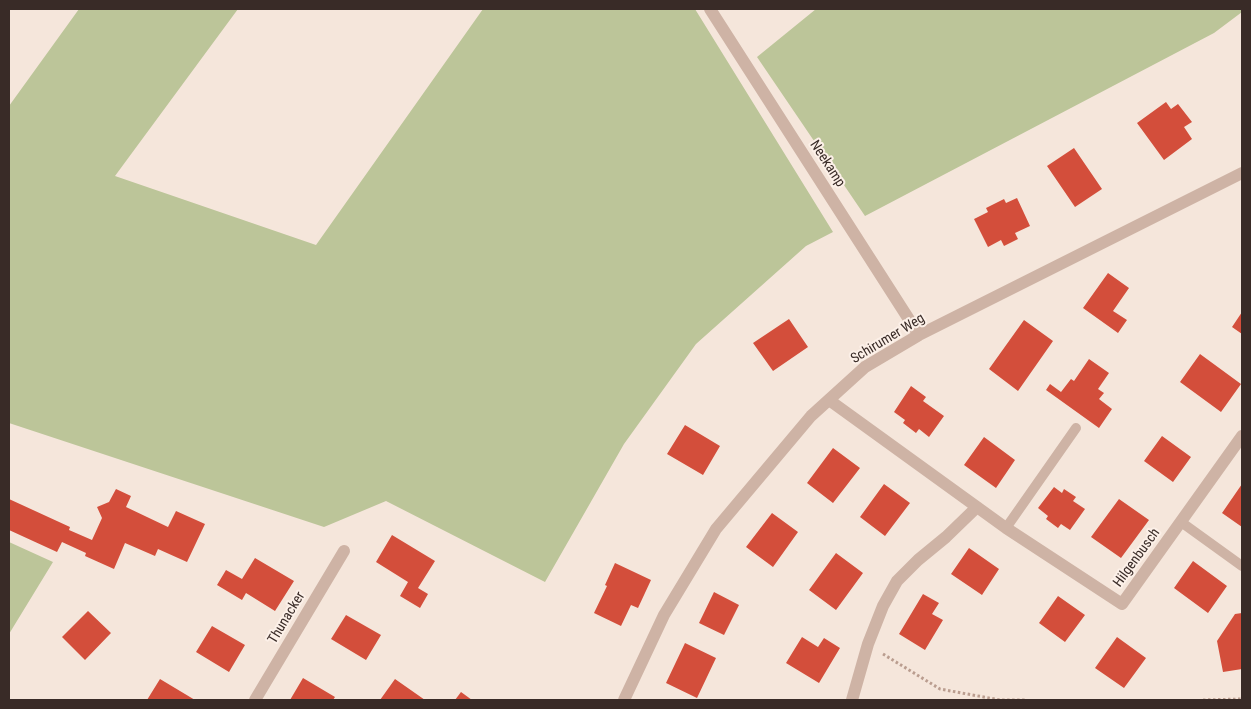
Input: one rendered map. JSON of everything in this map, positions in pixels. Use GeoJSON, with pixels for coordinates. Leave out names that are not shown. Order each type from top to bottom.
{"type":"FeatureCollection","features":[{"type":"Feature","properties":{"kind":"street","name":"Neekamp"},"geometry":{"type":"LineString","coordinates":[[710,9],[919,336]]}},
{"type":"Feature","properties":{"kind":"street","name":"Schirumer Weg"},"geometry":{"type":"LineString","coordinates":[[624,700],[664,615],[716,529],[811,416],[865,367],[919,336],[1242,173]]}},
{"type":"Feature","properties":{"kind":"street","name":"Hilgenbusch"},"geometry":{"type":"LineString","coordinates":[[829,400],[1006,528],[1122,604],[1242,436]]}},
{"type":"Feature","properties":{"kind":"street"},"geometry":{"type":"LineString","coordinates":[[852,700],[868,644],[883,606],[897,581],[977,507]]}},
{"type":"Feature","properties":{"kind":"street","name":"Thunacker"},"geometry":{"type":"LineString","coordinates":[[255,700],[344,551]]}},
{"type":"Feature","properties":{"kind":"lane"},"geometry":{"type":"LineString","coordinates":[[1006,528],[1076,428]]}},
{"type":"Feature","properties":{"kind":"lane"},"geometry":{"type":"LineString","coordinates":[[1181,522],[1242,566]]}},
{"type":"Feature","properties":{"kind":"path"},"geometry":{"type":"LineString","coordinates":[[868,644],[940,689],[1000,700],[1027,700]]}},
{"type":"Feature","properties":{"kind":"path"},"geometry":{"type":"LineString","coordinates":[[1203,700],[1242,699]]}},
{"type":"Feature","properties":{"kind":"green space"},"geometry":{"type":"Polygon","coordinates":[[[79,9],[238,9],[115,176],[316,245],[483,9],[695,9],[833,232],[806,246],[696,344],[624,444],[545,582],[386,501],[324,527],[9,423],[9,106],[79,9]]]}},
{"type":"Feature","properties":{"kind":"green space"},"geometry":{"type":"Polygon","coordinates":[[[816,9],[1242,9],[1242,12],[1214,33],[865,216],[757,57],[816,9]]]}},
{"type":"Feature","properties":{"kind":"green space"},"geometry":{"type":"Polygon","coordinates":[[[9,542],[53,562],[9,634],[9,542]]]}},
{"type":"Feature","properties":{"kind":"building"},"geometry":{"type":"Polygon","coordinates":[[[1166,102],[1171,109],[1178,104],[1192,122],[1184,127],[1192,139],[1164,160],[1137,123],[1166,102]]]}},
{"type":"Feature","properties":{"kind":"building"},"geometry":{"type":"Polygon","coordinates":[[[1074,148],[1102,189],[1075,207],[1047,166],[1074,148]]]}},
{"type":"Feature","properties":{"kind":"building"},"geometry":{"type":"Polygon","coordinates":[[[1017,198],[1030,226],[1015,233],[1018,239],[1004,246],[1001,240],[988,247],[974,219],[988,212],[986,208],[1004,199],[1006,203],[1017,198]]]}},
{"type":"Feature","properties":{"kind":"building"},"geometry":{"type":"Polygon","coordinates":[[[1108,273],[1129,288],[1113,311],[1127,320],[1118,333],[1083,308],[1108,273]]]}},
{"type":"Feature","properties":{"kind":"building"},"geometry":{"type":"Polygon","coordinates":[[[1242,312],[1242,334],[1232,327],[1242,312]]]}},
{"type":"Feature","properties":{"kind":"building"},"geometry":{"type":"Polygon","coordinates":[[[789,319],[808,347],[773,371],[753,343],[789,319]]]}},
{"type":"Feature","properties":{"kind":"building"},"geometry":{"type":"Polygon","coordinates":[[[1024,320],[1053,341],[1018,391],[989,369],[1024,320]]]}},
{"type":"Feature","properties":{"kind":"building"},"geometry":{"type":"Polygon","coordinates":[[[1200,354],[1241,384],[1221,412],[1180,382],[1200,354]]]}},
{"type":"Feature","properties":{"kind":"building"},"geometry":{"type":"Polygon","coordinates":[[[1089,359],[1109,373],[1098,389],[1104,393],[1099,399],[1112,409],[1099,428],[1046,390],[1050,384],[1061,392],[1071,379],[1074,381],[1089,359]]]}},
{"type":"Feature","properties":{"kind":"building"},"geometry":{"type":"Polygon","coordinates":[[[911,386],[926,397],[923,401],[944,416],[929,437],[919,429],[916,433],[903,423],[905,420],[894,412],[911,386]]]}},
{"type":"Feature","properties":{"kind":"building"},"geometry":{"type":"Polygon","coordinates":[[[685,425],[720,446],[703,475],[667,454],[685,425]]]}},
{"type":"Feature","properties":{"kind":"building"},"geometry":{"type":"Polygon","coordinates":[[[1162,436],[1191,457],[1173,482],[1144,461],[1162,436]]]}},
{"type":"Feature","properties":{"kind":"building"},"geometry":{"type":"Polygon","coordinates":[[[984,437],[1015,460],[996,488],[964,465],[984,437]]]}},
{"type":"Feature","properties":{"kind":"building"},"geometry":{"type":"Polygon","coordinates":[[[833,448],[860,468],[833,503],[807,483],[833,448]]]}},
{"type":"Feature","properties":{"kind":"building"},"geometry":{"type":"Polygon","coordinates":[[[884,484],[910,503],[885,536],[860,517],[884,484]]]}},
{"type":"Feature","properties":{"kind":"building"},"geometry":{"type":"Polygon","coordinates":[[[1242,484],[1242,527],[1222,513],[1242,484]]]}},
{"type":"Feature","properties":{"kind":"building"},"geometry":{"type":"Polygon","coordinates":[[[1054,487],[1062,493],[1064,489],[1076,497],[1073,501],[1085,509],[1070,530],[1061,524],[1058,528],[1046,519],[1048,516],[1038,508],[1054,487]]]}},
{"type":"Feature","properties":{"kind":"building"},"geometry":{"type":"Polygon","coordinates":[[[116,489],[131,496],[126,507],[168,527],[176,511],[205,524],[187,562],[158,549],[155,556],[125,543],[114,569],[85,556],[86,553],[62,542],[57,552],[9,530],[9,499],[70,527],[69,530],[92,540],[102,518],[97,507],[109,502],[116,489]]]}},
{"type":"Feature","properties":{"kind":"building"},"geometry":{"type":"Polygon","coordinates":[[[1119,499],[1149,520],[1121,558],[1091,537],[1119,499]]]}},
{"type":"Feature","properties":{"kind":"building"},"geometry":{"type":"Polygon","coordinates":[[[772,513],[798,532],[773,567],[746,547],[772,513]]]}},
{"type":"Feature","properties":{"kind":"building"},"geometry":{"type":"Polygon","coordinates":[[[392,535],[435,561],[418,588],[428,594],[420,608],[400,596],[408,582],[376,562],[392,535]]]}},
{"type":"Feature","properties":{"kind":"building"},"geometry":{"type":"Polygon","coordinates":[[[969,548],[999,569],[982,595],[951,574],[969,548]]]}},
{"type":"Feature","properties":{"kind":"building"},"geometry":{"type":"Polygon","coordinates":[[[836,553],[863,573],[836,610],[809,590],[836,553]]]}},
{"type":"Feature","properties":{"kind":"building"},"geometry":{"type":"Polygon","coordinates":[[[255,558],[294,581],[275,611],[246,593],[242,600],[217,585],[226,570],[242,579],[255,558]]]}},
{"type":"Feature","properties":{"kind":"building"},"geometry":{"type":"Polygon","coordinates":[[[1193,561],[1227,586],[1208,613],[1174,588],[1193,561]]]}},
{"type":"Feature","properties":{"kind":"building"},"geometry":{"type":"Polygon","coordinates":[[[615,563],[651,580],[638,608],[631,605],[621,626],[594,613],[607,586],[605,585],[615,563]]]}},
{"type":"Feature","properties":{"kind":"building"},"geometry":{"type":"Polygon","coordinates":[[[714,592],[739,605],[724,635],[699,623],[714,592]]]}},
{"type":"Feature","properties":{"kind":"building"},"geometry":{"type":"Polygon","coordinates":[[[923,594],[939,603],[932,614],[943,620],[925,650],[899,634],[923,594]]]}},
{"type":"Feature","properties":{"kind":"building"},"geometry":{"type":"Polygon","coordinates":[[[1058,596],[1085,615],[1065,642],[1039,623],[1058,596]]]}},
{"type":"Feature","properties":{"kind":"building"},"geometry":{"type":"Polygon","coordinates":[[[88,611],[111,633],[85,660],[62,637],[88,611]]]}},
{"type":"Feature","properties":{"kind":"building"},"geometry":{"type":"Polygon","coordinates":[[[1242,613],[1242,669],[1223,672],[1217,641],[1235,614],[1242,613]]]}},
{"type":"Feature","properties":{"kind":"building"},"geometry":{"type":"Polygon","coordinates":[[[346,615],[381,635],[366,660],[331,639],[346,615]]]}},
{"type":"Feature","properties":{"kind":"building"},"geometry":{"type":"Polygon","coordinates":[[[212,626],[245,645],[229,672],[196,652],[212,626]]]}},
{"type":"Feature","properties":{"kind":"building"},"geometry":{"type":"Polygon","coordinates":[[[802,637],[818,647],[824,638],[840,648],[819,683],[786,663],[802,637]]]}},
{"type":"Feature","properties":{"kind":"building"},"geometry":{"type":"Polygon","coordinates":[[[1117,637],[1146,658],[1124,688],[1095,668],[1117,637]]]}},
{"type":"Feature","properties":{"kind":"building"},"geometry":{"type":"Polygon","coordinates":[[[685,643],[716,658],[697,698],[666,683],[685,643]]]}},
{"type":"Feature","properties":{"kind":"building"},"geometry":{"type":"Polygon","coordinates":[[[303,678],[335,697],[333,700],[290,700],[303,678]]]}},
{"type":"Feature","properties":{"kind":"building"},"geometry":{"type":"Polygon","coordinates":[[[160,679],[195,700],[147,700],[160,679]]]}},
{"type":"Feature","properties":{"kind":"building"},"geometry":{"type":"Polygon","coordinates":[[[395,679],[425,700],[380,700],[395,679]]]}},
{"type":"Feature","properties":{"kind":"building"},"geometry":{"type":"Polygon","coordinates":[[[461,692],[472,700],[455,700],[461,692]]]}}]}
